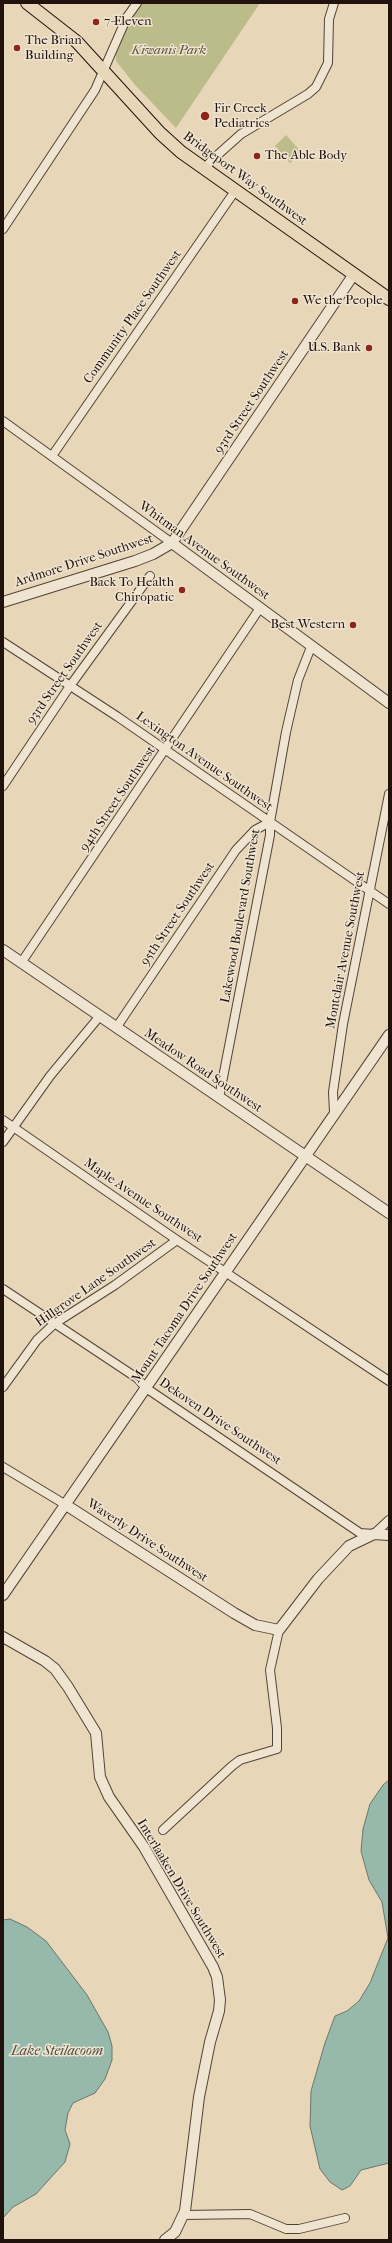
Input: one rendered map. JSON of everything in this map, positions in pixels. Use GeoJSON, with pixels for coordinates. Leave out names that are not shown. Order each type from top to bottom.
{"type":"FeatureCollection","features":[{"type":"Feature","properties":{"kind":"main road","name":"Bridgeport Way Southwest"},"geometry":{"type":"LineString","coordinates":[[27,3],[63,29],[104,69],[160,133],[204,169],[389,298]]}},
{"type":"Feature","properties":{"kind":"street"},"geometry":{"type":"LineString","coordinates":[[3,229],[95,90],[127,17],[137,3]]}},
{"type":"Feature","properties":{"kind":"street"},"geometry":{"type":"LineString","coordinates":[[204,169],[241,134],[308,94],[316,87],[328,63],[329,19],[334,3]]}},
{"type":"Feature","properties":{"kind":"street","name":"Community Place Southwest"},"geometry":{"type":"LineString","coordinates":[[52,456],[235,191]]}},
{"type":"Feature","properties":{"kind":"street","name":"93rd Street Southwest"},"geometry":{"type":"LineString","coordinates":[[172,543],[354,274]]}},
{"type":"Feature","properties":{"kind":"street","name":"Whitman Avenue Southwest"},"geometry":{"type":"LineString","coordinates":[[3,422],[172,543],[311,647],[389,702]]}},
{"type":"Feature","properties":{"kind":"street","name":"Ardmore Drive Southwest"},"geometry":{"type":"LineString","coordinates":[[3,602],[135,561],[153,554],[172,543]]}},
{"type":"Feature","properties":{"kind":"street","name":"93rd Street Southwest"},"geometry":{"type":"LineString","coordinates":[[3,786],[70,686],[150,576]]}},
{"type":"Feature","properties":{"kind":"street","name":"94th Street Southwest"},"geometry":{"type":"LineString","coordinates":[[21,963],[166,751],[260,608]]}},
{"type":"Feature","properties":{"kind":"street","name":"Lexington Avenue Southwest"},"geometry":{"type":"LineString","coordinates":[[3,642],[166,751],[389,904]]}},
{"type":"Feature","properties":{"kind":"street","name":"Lakewood Boulevard Southwest"},"geometry":{"type":"LineString","coordinates":[[219,1098],[270,835],[270,822],[295,691],[311,647]]}},
{"type":"Feature","properties":{"kind":"street","name":"Montclair Avenue Southwest"},"geometry":{"type":"LineString","coordinates":[[334,1112],[333,1092],[343,1024],[362,921],[370,892],[389,794]]}},
{"type":"Feature","properties":{"kind":"street","name":"95th Street Southwest"},"geometry":{"type":"LineString","coordinates":[[116,1028],[236,850],[255,830],[270,822]]}},
{"type":"Feature","properties":{"kind":"street","name":"Meadow Road Southwest"},"geometry":{"type":"LineString","coordinates":[[3,950],[389,1213]]}},
{"type":"Feature","properties":{"kind":"street"},"geometry":{"type":"LineString","coordinates":[[3,1142],[50,1076],[99,1016]]}},
{"type":"Feature","properties":{"kind":"street","name":"Mount Tacoma Drive Southwest"},"geometry":{"type":"LineString","coordinates":[[3,1595],[224,1272],[306,1157],[334,1112],[389,1035]]}},
{"type":"Feature","properties":{"kind":"street","name":"Maple Avenue Southwest"},"geometry":{"type":"LineString","coordinates":[[3,1120],[224,1272],[389,1381]]}},
{"type":"Feature","properties":{"kind":"street","name":"Hillgrove Lane Southwest"},"geometry":{"type":"LineString","coordinates":[[3,1386],[18,1363],[37,1340],[54,1324],[115,1285],[178,1240]]}},
{"type":"Feature","properties":{"kind":"street","name":"Dekoven Drive Southwest"},"geometry":{"type":"LineString","coordinates":[[3,1289],[136,1378],[146,1388],[360,1533],[389,1535]]}},
{"type":"Feature","properties":{"kind":"street","name":"Waverly Drive Southwest"},"geometry":{"type":"LineString","coordinates":[[3,1467],[66,1505],[234,1613],[255,1625],[279,1630]]}},
{"type":"Feature","properties":{"kind":"street"},"geometry":{"type":"LineString","coordinates":[[163,1830],[240,1760],[277,1750],[277,1728],[270,1670],[279,1630],[335,1559],[349,1546],[374,1534],[389,1520]]}},
{"type":"Feature","properties":{"kind":"street","name":"Interlaaken Drive Southwest"},"geometry":{"type":"LineString","coordinates":[[3,1637],[55,1669],[80,1706],[96,1733],[99,1767],[103,1785],[114,1806],[144,1847],[213,1967],[217,1977],[220,2000],[219,2011],[210,2042],[199,2097],[188,2194],[184,2215],[175,2232],[165,2240]]}},
{"type":"Feature","properties":{"kind":"street"},"geometry":{"type":"LineString","coordinates":[[184,2215],[250,2214],[286,2229],[299,2229],[345,2218]]}},
{"type":"Feature","properties":{"kind":"green space","name":"Kiwanis Park"},"geometry":{"type":"Polygon","coordinates":[[[137,3],[260,3],[176,128],[136,86],[116,61],[115,44],[137,3]]]}},
{"type":"Feature","properties":{"kind":"green space"},"geometry":{"type":"Polygon","coordinates":[[[286,135],[302,153],[290,163],[275,146],[286,135]]]}},
{"type":"Feature","properties":{"kind":"water"},"geometry":{"type":"Polygon","coordinates":[[[389,1780],[389,2163],[361,2170],[350,2186],[342,2190],[330,2182],[320,2169],[310,2126],[311,2091],[325,2043],[335,2016],[347,2011],[359,2001],[370,1983],[388,1938],[382,1902],[369,1880],[361,1851],[363,1829],[370,1804],[383,1785],[389,1780]]]}},
{"type":"Feature","properties":{"kind":"water","name":"Lake Steilacoom"},"geometry":{"type":"Polygon","coordinates":[[[10,1919],[27,1927],[46,1941],[87,1995],[108,2032],[112,2046],[112,2060],[105,2079],[95,2093],[73,2103],[68,2113],[65,2130],[70,2144],[65,2162],[36,2194],[13,2207],[3,2218],[3,1920],[10,1919]]]}},
{"type":"Feature","properties":{"kind":"place","name":"7-Eleven"},"geometry":{"type":"Point","coordinates":[96,22]}},
{"type":"Feature","properties":{"kind":"place","name":"The Brian Building"},"geometry":{"type":"Point","coordinates":[17,48]}},
{"type":"Feature","properties":{"kind":"place","name":"Fir Creek Pediatrics"},"geometry":{"type":"Point","coordinates":[205,116]}},
{"type":"Feature","properties":{"kind":"place","name":"The Able Body"},"geometry":{"type":"Point","coordinates":[257,156]}},
{"type":"Feature","properties":{"kind":"place","name":"We the People"},"geometry":{"type":"Point","coordinates":[295,301]}},
{"type":"Feature","properties":{"kind":"place","name":"U.S. Bank"},"geometry":{"type":"Point","coordinates":[369,348]}},
{"type":"Feature","properties":{"kind":"place","name":"Back To Health Chiropatic"},"geometry":{"type":"Point","coordinates":[182,590]}},
{"type":"Feature","properties":{"kind":"place","name":"Best Western"},"geometry":{"type":"Point","coordinates":[353,625]}}]}
